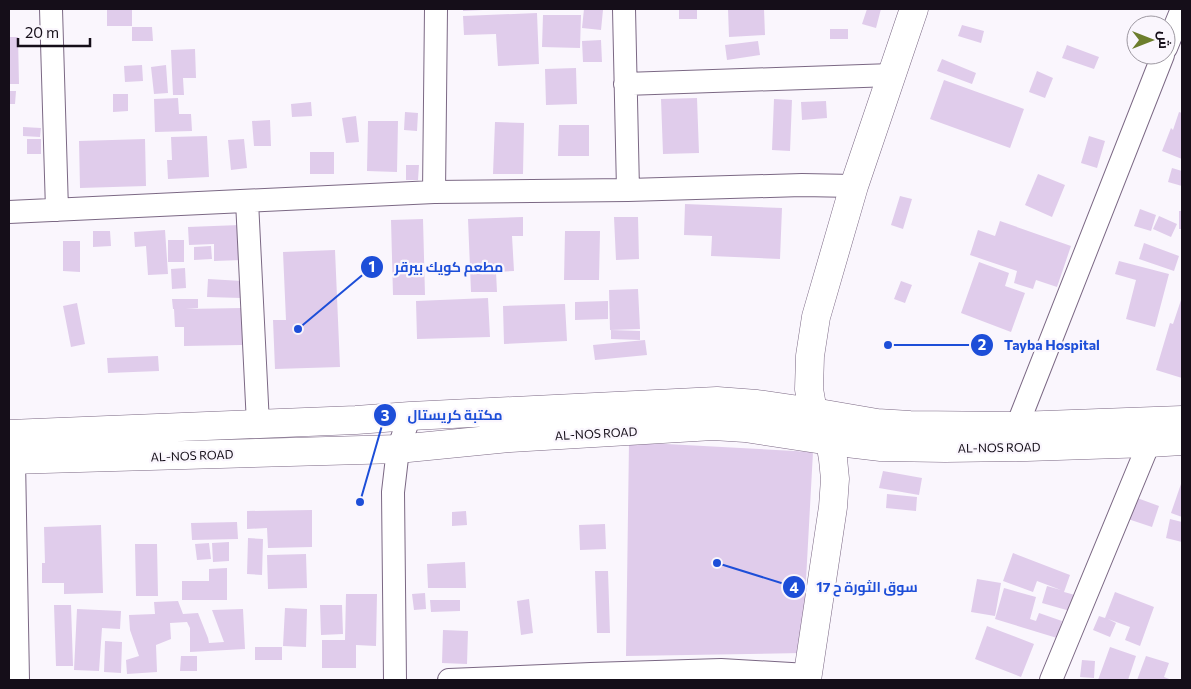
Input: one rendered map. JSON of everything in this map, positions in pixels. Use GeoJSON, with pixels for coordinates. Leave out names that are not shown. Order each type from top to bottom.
{"type":"FeatureCollection","features":[{"type":"Feature","properties":{"kind":"main road"},"geometry":{"type":"LineString","coordinates":[[807,678],[833,507],[834,479],[830,441],[813,412],[809,389],[810,356],[816,317],[854,186],[914,9]]}},
{"type":"Feature","properties":{"kind":"main road","name":"AL-NOS ROAD"},"geometry":{"type":"LineString","coordinates":[[9,434],[356,420],[717,401],[757,404],[877,422],[910,425],[1017,426],[1182,420]]}},
{"type":"Feature","properties":{"kind":"main road","name":"AL-NOS ROAD"},"geometry":{"type":"LineString","coordinates":[[12,460],[398,449],[510,438],[713,426],[746,428],[881,447],[945,448],[1148,444],[1182,441]]}},
{"type":"Feature","properties":{"kind":"street"},"geometry":{"type":"LineString","coordinates":[[51,9],[57,210]]}},
{"type":"Feature","properties":{"kind":"street"},"geometry":{"type":"LineString","coordinates":[[434,192],[436,9]]}},
{"type":"Feature","properties":{"kind":"street"},"geometry":{"type":"LineString","coordinates":[[624,9],[628,190]]}},
{"type":"Feature","properties":{"kind":"street"},"geometry":{"type":"LineString","coordinates":[[1176,24],[1182,9]]}},
{"type":"Feature","properties":{"kind":"street"},"geometry":{"type":"LineString","coordinates":[[1017,426],[1159,65]]}},
{"type":"Feature","properties":{"kind":"street"},"geometry":{"type":"LineString","coordinates":[[625,84],[892,75]]}},
{"type":"Feature","properties":{"kind":"street"},"geometry":{"type":"LineString","coordinates":[[9,212],[434,192],[628,190],[802,185],[854,186]]}},
{"type":"Feature","properties":{"kind":"street"},"geometry":{"type":"LineString","coordinates":[[247,201],[258,424]]}},
{"type":"Feature","properties":{"kind":"street"},"geometry":{"type":"LineString","coordinates":[[395,680],[393,492],[398,449],[410,416]]}},
{"type":"Feature","properties":{"kind":"street"},"geometry":{"type":"LineString","coordinates":[[1051,680],[1148,444]]}},
{"type":"Feature","properties":{"kind":"street"},"geometry":{"type":"LineString","coordinates":[[12,460],[18,680]]}},
{"type":"Feature","properties":{"kind":"street"},"geometry":{"type":"LineString","coordinates":[[450,680],[591,677],[721,670],[807,678]]}},
{"type":"Feature","properties":{"kind":"building"},"geometry":{"type":"Polygon","coordinates":[[[107,9],[132,9],[132,26],[107,26],[107,9]]]}},
{"type":"Feature","properties":{"kind":"building"},"geometry":{"type":"Polygon","coordinates":[[[463,9],[483,9],[483,10],[463,11],[463,9]]]}},
{"type":"Feature","properties":{"kind":"building"},"geometry":{"type":"Polygon","coordinates":[[[584,9],[603,10],[601,30],[582,28],[584,9]]]}},
{"type":"Feature","properties":{"kind":"building"},"geometry":{"type":"Polygon","coordinates":[[[679,9],[697,9],[697,19],[679,19],[679,9]]]}},
{"type":"Feature","properties":{"kind":"building"},"geometry":{"type":"Polygon","coordinates":[[[728,9],[764,9],[765,35],[729,37],[728,9]]]}},
{"type":"Feature","properties":{"kind":"building"},"geometry":{"type":"Polygon","coordinates":[[[867,9],[881,9],[876,28],[862,24],[867,9]]]}},
{"type":"Feature","properties":{"kind":"building"},"geometry":{"type":"Polygon","coordinates":[[[537,13],[539,64],[498,66],[496,34],[464,35],[463,16],[537,13]]]}},
{"type":"Feature","properties":{"kind":"building"},"geometry":{"type":"Polygon","coordinates":[[[543,15],[581,15],[580,48],[542,47],[543,15]]]}},
{"type":"Feature","properties":{"kind":"building"},"geometry":{"type":"Polygon","coordinates":[[[962,25],[984,31],[981,43],[958,36],[962,25]]]}},
{"type":"Feature","properties":{"kind":"building"},"geometry":{"type":"Polygon","coordinates":[[[132,27],[152,27],[153,41],[132,41],[132,27]]]}},
{"type":"Feature","properties":{"kind":"building"},"geometry":{"type":"Polygon","coordinates":[[[830,29],[848,29],[848,39],[830,39],[830,29]]]}},
{"type":"Feature","properties":{"kind":"building"},"geometry":{"type":"Polygon","coordinates":[[[9,37],[18,37],[19,84],[9,84],[9,37]]]}},
{"type":"Feature","properties":{"kind":"building"},"geometry":{"type":"Polygon","coordinates":[[[601,40],[602,62],[583,62],[582,41],[601,40]]]}},
{"type":"Feature","properties":{"kind":"building"},"geometry":{"type":"Polygon","coordinates":[[[758,41],[760,55],[727,60],[725,45],[758,41]]]}},
{"type":"Feature","properties":{"kind":"building"},"geometry":{"type":"Polygon","coordinates":[[[1067,45],[1099,57],[1094,69],[1062,58],[1067,45]]]}},
{"type":"Feature","properties":{"kind":"building"},"geometry":{"type":"Polygon","coordinates":[[[195,49],[196,78],[183,78],[184,95],[173,95],[171,50],[195,49]]]}},
{"type":"Feature","properties":{"kind":"building"},"geometry":{"type":"Polygon","coordinates":[[[942,59],[976,73],[972,84],[937,71],[942,59]]]}},
{"type":"Feature","properties":{"kind":"building"},"geometry":{"type":"Polygon","coordinates":[[[142,65],[143,81],[125,82],[124,66],[142,65]]]}},
{"type":"Feature","properties":{"kind":"building"},"geometry":{"type":"Polygon","coordinates":[[[166,65],[168,93],[154,94],[151,67],[166,65]]]}},
{"type":"Feature","properties":{"kind":"building"},"geometry":{"type":"Polygon","coordinates":[[[576,68],[577,104],[546,105],[545,69],[576,68]]]}},
{"type":"Feature","properties":{"kind":"building"},"geometry":{"type":"Polygon","coordinates":[[[1037,71],[1053,78],[1045,98],[1029,92],[1037,71]]]}},
{"type":"Feature","properties":{"kind":"building"},"geometry":{"type":"Polygon","coordinates":[[[944,80],[1024,109],[1010,148],[930,119],[944,80]]]}},
{"type":"Feature","properties":{"kind":"building"},"geometry":{"type":"Polygon","coordinates":[[[9,91],[16,91],[15,104],[9,104],[9,91]]]}},
{"type":"Feature","properties":{"kind":"building"},"geometry":{"type":"Polygon","coordinates":[[[113,94],[128,94],[128,111],[113,112],[113,94]]]}},
{"type":"Feature","properties":{"kind":"building"},"geometry":{"type":"Polygon","coordinates":[[[178,98],[179,114],[191,114],[192,131],[155,132],[154,99],[178,98]]]}},
{"type":"Feature","properties":{"kind":"building"},"geometry":{"type":"Polygon","coordinates":[[[697,98],[699,153],[663,154],[661,99],[697,98]]]}},
{"type":"Feature","properties":{"kind":"building"},"geometry":{"type":"Polygon","coordinates":[[[774,99],[792,100],[790,151],[772,150],[774,99]]]}},
{"type":"Feature","properties":{"kind":"building"},"geometry":{"type":"Polygon","coordinates":[[[826,101],[827,118],[802,120],[801,102],[826,101]]]}},
{"type":"Feature","properties":{"kind":"building"},"geometry":{"type":"Polygon","coordinates":[[[311,102],[312,116],[292,117],[291,104],[311,102]]]}},
{"type":"Feature","properties":{"kind":"building"},"geometry":{"type":"Polygon","coordinates":[[[405,112],[418,113],[417,131],[404,130],[405,112]]]}},
{"type":"Feature","properties":{"kind":"building"},"geometry":{"type":"Polygon","coordinates":[[[1179,112],[1182,113],[1182,159],[1162,151],[1171,128],[1173,130],[1179,112]]]}},
{"type":"Feature","properties":{"kind":"building"},"geometry":{"type":"Polygon","coordinates":[[[356,116],[359,142],[346,143],[342,118],[356,116]]]}},
{"type":"Feature","properties":{"kind":"building"},"geometry":{"type":"Polygon","coordinates":[[[270,120],[271,146],[254,146],[252,121],[270,120]]]}},
{"type":"Feature","properties":{"kind":"building"},"geometry":{"type":"Polygon","coordinates":[[[368,121],[398,121],[397,172],[367,171],[368,121]]]}},
{"type":"Feature","properties":{"kind":"building"},"geometry":{"type":"Polygon","coordinates":[[[495,122],[524,123],[523,174],[493,174],[495,122]]]}},
{"type":"Feature","properties":{"kind":"building"},"geometry":{"type":"Polygon","coordinates":[[[559,125],[589,125],[589,156],[558,156],[559,125]]]}},
{"type":"Feature","properties":{"kind":"building"},"geometry":{"type":"Polygon","coordinates":[[[23,127],[41,128],[40,137],[23,136],[23,127]]]}},
{"type":"Feature","properties":{"kind":"building"},"geometry":{"type":"Polygon","coordinates":[[[207,136],[209,177],[168,179],[167,160],[172,160],[171,137],[207,136]]]}},
{"type":"Feature","properties":{"kind":"building"},"geometry":{"type":"Polygon","coordinates":[[[1089,136],[1105,141],[1097,168],[1081,163],[1089,136]]]}},
{"type":"Feature","properties":{"kind":"building"},"geometry":{"type":"Polygon","coordinates":[[[27,139],[41,139],[41,154],[27,154],[27,139]]]}},
{"type":"Feature","properties":{"kind":"building"},"geometry":{"type":"Polygon","coordinates":[[[145,139],[146,186],[80,188],[79,141],[145,139]]]}},
{"type":"Feature","properties":{"kind":"building"},"geometry":{"type":"Polygon","coordinates":[[[244,139],[247,168],[231,170],[228,140],[244,139]]]}},
{"type":"Feature","properties":{"kind":"building"},"geometry":{"type":"Polygon","coordinates":[[[310,152],[334,152],[334,174],[310,174],[310,152]]]}},
{"type":"Feature","properties":{"kind":"building"},"geometry":{"type":"Polygon","coordinates":[[[406,165],[419,165],[418,180],[406,180],[406,165]]]}},
{"type":"Feature","properties":{"kind":"building"},"geometry":{"type":"Polygon","coordinates":[[[1172,168],[1182,171],[1182,186],[1168,182],[1172,168]]]}},
{"type":"Feature","properties":{"kind":"building"},"geometry":{"type":"Polygon","coordinates":[[[1038,174],[1065,185],[1052,217],[1025,205],[1038,174]]]}},
{"type":"Feature","properties":{"kind":"building"},"geometry":{"type":"Polygon","coordinates":[[[900,196],[912,199],[903,229],[891,225],[900,196]]]}},
{"type":"Feature","properties":{"kind":"building"},"geometry":{"type":"Polygon","coordinates":[[[685,204],[782,208],[780,259],[711,256],[712,236],[684,235],[685,204]]]}},
{"type":"Feature","properties":{"kind":"building"},"geometry":{"type":"Polygon","coordinates":[[[1140,209],[1156,215],[1151,231],[1134,226],[1140,209]]]}},
{"type":"Feature","properties":{"kind":"building"},"geometry":{"type":"Polygon","coordinates":[[[1179,211],[1182,211],[1182,229],[1179,229],[1179,211]]]}},
{"type":"Feature","properties":{"kind":"building"},"geometry":{"type":"Polygon","coordinates":[[[1159,216],[1177,224],[1171,237],[1153,229],[1159,216]]]}},
{"type":"Feature","properties":{"kind":"building"},"geometry":{"type":"Polygon","coordinates":[[[523,217],[523,236],[512,236],[514,271],[496,272],[497,292],[471,292],[468,219],[523,217]]]}},
{"type":"Feature","properties":{"kind":"building"},"geometry":{"type":"Polygon","coordinates":[[[614,217],[638,217],[639,259],[616,260],[614,217]]]}},
{"type":"Feature","properties":{"kind":"building"},"geometry":{"type":"Polygon","coordinates":[[[423,219],[425,295],[393,295],[391,220],[423,219]]]}},
{"type":"Feature","properties":{"kind":"building"},"geometry":{"type":"Polygon","coordinates":[[[1000,221],[1071,246],[1057,287],[1036,280],[1033,289],[1014,283],[1017,271],[970,255],[978,230],[995,236],[1000,221]]]}},
{"type":"Feature","properties":{"kind":"building"},"geometry":{"type":"Polygon","coordinates":[[[240,225],[242,260],[214,261],[214,244],[189,245],[188,227],[240,225]]]}},
{"type":"Feature","properties":{"kind":"building"},"geometry":{"type":"Polygon","coordinates":[[[165,230],[168,274],[148,275],[146,246],[135,247],[134,232],[165,230]]]}},
{"type":"Feature","properties":{"kind":"building"},"geometry":{"type":"Polygon","coordinates":[[[93,231],[110,231],[111,246],[93,247],[93,231]]]}},
{"type":"Feature","properties":{"kind":"building"},"geometry":{"type":"Polygon","coordinates":[[[565,231],[600,231],[599,280],[564,280],[565,231]]]}},
{"type":"Feature","properties":{"kind":"building"},"geometry":{"type":"Polygon","coordinates":[[[168,240],[184,240],[184,262],[168,262],[168,240]]]}},
{"type":"Feature","properties":{"kind":"building"},"geometry":{"type":"Polygon","coordinates":[[[63,241],[80,241],[80,272],[63,271],[63,241]]]}},
{"type":"Feature","properties":{"kind":"building"},"geometry":{"type":"Polygon","coordinates":[[[1144,243],[1179,256],[1174,271],[1139,259],[1144,243]]]}},
{"type":"Feature","properties":{"kind":"building"},"geometry":{"type":"Polygon","coordinates":[[[211,246],[212,259],[194,260],[194,247],[211,246]]]}},
{"type":"Feature","properties":{"kind":"building"},"geometry":{"type":"Polygon","coordinates":[[[335,250],[340,367],[275,369],[273,320],[286,320],[283,252],[335,250]]]}},
{"type":"Feature","properties":{"kind":"building"},"geometry":{"type":"Polygon","coordinates":[[[1119,261],[1169,274],[1155,327],[1126,319],[1136,280],[1115,274],[1119,261]]]}},
{"type":"Feature","properties":{"kind":"building"},"geometry":{"type":"Polygon","coordinates":[[[979,262],[1009,273],[1005,286],[1025,293],[1011,332],[961,313],[979,262]]]}},
{"type":"Feature","properties":{"kind":"building"},"geometry":{"type":"Polygon","coordinates":[[[185,268],[186,288],[172,289],[171,269],[185,268]]]}},
{"type":"Feature","properties":{"kind":"building"},"geometry":{"type":"Polygon","coordinates":[[[208,279],[242,281],[241,298],[207,297],[208,279]]]}},
{"type":"Feature","properties":{"kind":"building"},"geometry":{"type":"Polygon","coordinates":[[[901,281],[912,285],[905,303],[894,299],[901,281]]]}},
{"type":"Feature","properties":{"kind":"building"},"geometry":{"type":"Polygon","coordinates":[[[638,289],[640,329],[610,330],[609,290],[638,289]]]}},
{"type":"Feature","properties":{"kind":"building"},"geometry":{"type":"Polygon","coordinates":[[[1182,297],[1182,378],[1156,370],[1170,323],[1173,324],[1182,297]]]}},
{"type":"Feature","properties":{"kind":"building"},"geometry":{"type":"Polygon","coordinates":[[[488,298],[490,337],[417,339],[416,301],[488,298]]]}},
{"type":"Feature","properties":{"kind":"building"},"geometry":{"type":"Polygon","coordinates":[[[172,299],[198,299],[198,308],[186,309],[242,308],[242,345],[184,346],[184,327],[175,327],[172,299]]]}},
{"type":"Feature","properties":{"kind":"building"},"geometry":{"type":"Polygon","coordinates":[[[608,301],[608,319],[575,320],[575,302],[608,301]]]}},
{"type":"Feature","properties":{"kind":"building"},"geometry":{"type":"Polygon","coordinates":[[[77,303],[85,344],[71,347],[63,306],[77,303]]]}},
{"type":"Feature","properties":{"kind":"building"},"geometry":{"type":"Polygon","coordinates":[[[565,304],[567,341],[504,344],[503,306],[565,304]]]}},
{"type":"Feature","properties":{"kind":"building"},"geometry":{"type":"Polygon","coordinates":[[[611,330],[640,331],[640,340],[611,339],[611,330]]]}},
{"type":"Feature","properties":{"kind":"building"},"geometry":{"type":"Polygon","coordinates":[[[645,340],[647,355],[595,360],[593,345],[645,340]]]}},
{"type":"Feature","properties":{"kind":"building"},"geometry":{"type":"Polygon","coordinates":[[[158,356],[159,371],[108,373],[107,358],[158,356]]]}},
{"type":"Feature","properties":{"kind":"building"},"geometry":{"type":"Polygon","coordinates":[[[629,442],[813,452],[802,653],[626,656],[629,442]]]}},
{"type":"Feature","properties":{"kind":"building"},"geometry":{"type":"Polygon","coordinates":[[[883,471],[922,478],[919,495],[879,488],[883,471]]]}},
{"type":"Feature","properties":{"kind":"building"},"geometry":{"type":"Polygon","coordinates":[[[1182,481],[1182,517],[1171,513],[1182,481]]]}},
{"type":"Feature","properties":{"kind":"building"},"geometry":{"type":"Polygon","coordinates":[[[887,494],[917,497],[916,511],[886,508],[887,494]]]}},
{"type":"Feature","properties":{"kind":"building"},"geometry":{"type":"Polygon","coordinates":[[[1129,495],[1159,506],[1152,527],[1122,517],[1129,495]]]}},
{"type":"Feature","properties":{"kind":"building"},"geometry":{"type":"Polygon","coordinates":[[[312,510],[312,547],[268,548],[267,528],[247,529],[247,511],[312,510]]]}},
{"type":"Feature","properties":{"kind":"building"},"geometry":{"type":"Polygon","coordinates":[[[466,511],[467,525],[452,526],[452,512],[466,511]]]}},
{"type":"Feature","properties":{"kind":"building"},"geometry":{"type":"Polygon","coordinates":[[[1170,519],[1182,522],[1182,542],[1166,538],[1170,519]]]}},
{"type":"Feature","properties":{"kind":"building"},"geometry":{"type":"Polygon","coordinates":[[[237,522],[238,539],[192,540],[191,523],[237,522]]]}},
{"type":"Feature","properties":{"kind":"building"},"geometry":{"type":"Polygon","coordinates":[[[605,524],[606,549],[580,550],[579,525],[605,524]]]}},
{"type":"Feature","properties":{"kind":"building"},"geometry":{"type":"Polygon","coordinates":[[[101,525],[103,593],[64,594],[64,583],[42,583],[42,563],[45,563],[44,527],[101,525]]]}},
{"type":"Feature","properties":{"kind":"building"},"geometry":{"type":"Polygon","coordinates":[[[248,538],[263,539],[262,575],[247,574],[248,538]]]}},
{"type":"Feature","properties":{"kind":"building"},"geometry":{"type":"Polygon","coordinates":[[[229,542],[229,561],[213,562],[212,543],[229,542]]]}},
{"type":"Feature","properties":{"kind":"building"},"geometry":{"type":"Polygon","coordinates":[[[209,543],[211,559],[197,560],[195,544],[209,543]]]}},
{"type":"Feature","properties":{"kind":"building"},"geometry":{"type":"Polygon","coordinates":[[[135,544],[157,544],[158,596],[136,596],[135,544]]]}},
{"type":"Feature","properties":{"kind":"building"},"geometry":{"type":"Polygon","coordinates":[[[1013,553],[1070,575],[1064,592],[1075,595],[1070,611],[1042,603],[1047,586],[1061,590],[1037,581],[1033,592],[1003,581],[1013,553]]]}},
{"type":"Feature","properties":{"kind":"building"},"geometry":{"type":"Polygon","coordinates":[[[306,554],[307,588],[268,589],[267,555],[306,554]]]}},
{"type":"Feature","properties":{"kind":"building"},"geometry":{"type":"Polygon","coordinates":[[[465,562],[466,588],[428,588],[427,564],[465,562]]]}},
{"type":"Feature","properties":{"kind":"building"},"geometry":{"type":"Polygon","coordinates":[[[227,568],[227,600],[182,600],[182,581],[209,581],[209,569],[227,568]]]}},
{"type":"Feature","properties":{"kind":"building"},"geometry":{"type":"Polygon","coordinates":[[[595,571],[608,571],[610,633],[597,633],[595,571]]]}},
{"type":"Feature","properties":{"kind":"building"},"geometry":{"type":"Polygon","coordinates":[[[977,579],[1001,583],[995,616],[971,612],[977,579]]]}},
{"type":"Feature","properties":{"kind":"building"},"geometry":{"type":"Polygon","coordinates":[[[1004,588],[1036,597],[1030,619],[1036,621],[1039,613],[1062,621],[1057,638],[995,619],[1004,588]]]}},
{"type":"Feature","properties":{"kind":"building"},"geometry":{"type":"Polygon","coordinates":[[[1115,592],[1154,607],[1140,646],[1125,640],[1130,627],[1108,619],[1116,623],[1110,637],[1093,630],[1099,616],[1105,618],[1115,592]]]}},
{"type":"Feature","properties":{"kind":"building"},"geometry":{"type":"Polygon","coordinates":[[[425,593],[426,609],[414,610],[412,594],[425,593]]]}},
{"type":"Feature","properties":{"kind":"building"},"geometry":{"type":"Polygon","coordinates":[[[346,594],[377,594],[376,646],[356,645],[356,668],[322,668],[322,640],[345,640],[346,594]]]}},
{"type":"Feature","properties":{"kind":"building"},"geometry":{"type":"Polygon","coordinates":[[[529,599],[533,633],[521,635],[517,601],[529,599]]]}},
{"type":"Feature","properties":{"kind":"building"},"geometry":{"type":"Polygon","coordinates":[[[430,600],[460,600],[460,611],[431,612],[430,600]]]}},
{"type":"Feature","properties":{"kind":"building"},"geometry":{"type":"Polygon","coordinates":[[[178,601],[183,614],[198,613],[209,643],[224,642],[212,610],[243,609],[245,649],[190,652],[190,628],[187,622],[170,623],[171,639],[156,645],[157,672],[127,674],[126,660],[139,656],[130,630],[129,615],[155,614],[154,602],[178,601]]]}},
{"type":"Feature","properties":{"kind":"building"},"geometry":{"type":"Polygon","coordinates":[[[54,605],[71,605],[73,666],[56,666],[54,605]]]}},
{"type":"Feature","properties":{"kind":"building"},"geometry":{"type":"Polygon","coordinates":[[[320,605],[342,605],[343,634],[321,635],[320,605]]]}},
{"type":"Feature","properties":{"kind":"building"},"geometry":{"type":"Polygon","coordinates":[[[285,608],[307,609],[306,647],[283,646],[285,608]]]}},
{"type":"Feature","properties":{"kind":"building"},"geometry":{"type":"Polygon","coordinates":[[[77,609],[121,611],[120,629],[102,628],[99,671],[74,670],[77,609]]]}},
{"type":"Feature","properties":{"kind":"building"},"geometry":{"type":"Polygon","coordinates":[[[987,626],[1034,644],[1021,677],[975,659],[987,626]]]}},
{"type":"Feature","properties":{"kind":"building"},"geometry":{"type":"Polygon","coordinates":[[[443,630],[468,631],[467,664],[442,663],[443,630]]]}},
{"type":"Feature","properties":{"kind":"building"},"geometry":{"type":"Polygon","coordinates":[[[105,641],[122,642],[121,673],[104,672],[105,641]]]}},
{"type":"Feature","properties":{"kind":"building"},"geometry":{"type":"Polygon","coordinates":[[[255,647],[282,647],[282,660],[255,660],[255,647]]]}},
{"type":"Feature","properties":{"kind":"building"},"geometry":{"type":"Polygon","coordinates":[[[1110,647],[1136,656],[1128,680],[1098,680],[1110,647]]]}},
{"type":"Feature","properties":{"kind":"building"},"geometry":{"type":"Polygon","coordinates":[[[181,656],[197,656],[197,671],[180,671],[181,656]]]}},
{"type":"Feature","properties":{"kind":"building"},"geometry":{"type":"Polygon","coordinates":[[[1146,656],[1169,663],[1164,677],[1172,680],[1137,680],[1146,656]]]}},
{"type":"Feature","properties":{"kind":"building"},"geometry":{"type":"Polygon","coordinates":[[[1082,660],[1095,661],[1094,678],[1080,677],[1082,660]]]}},
{"type":"Feature","properties":{"kind":"place","name":"مطعم كويك بيرقر"},"geometry":{"type":"Point","coordinates":[298,329]}},
{"type":"Feature","properties":{"kind":"place","name":"Tayba Hospital"},"geometry":{"type":"Point","coordinates":[888,345]}},
{"type":"Feature","properties":{"kind":"place","name":"مكتبة كريستال"},"geometry":{"type":"Point","coordinates":[360,502]}},
{"type":"Feature","properties":{"kind":"place","name":"سوق الثورة ح 17"},"geometry":{"type":"Point","coordinates":[717,563]}}]}
